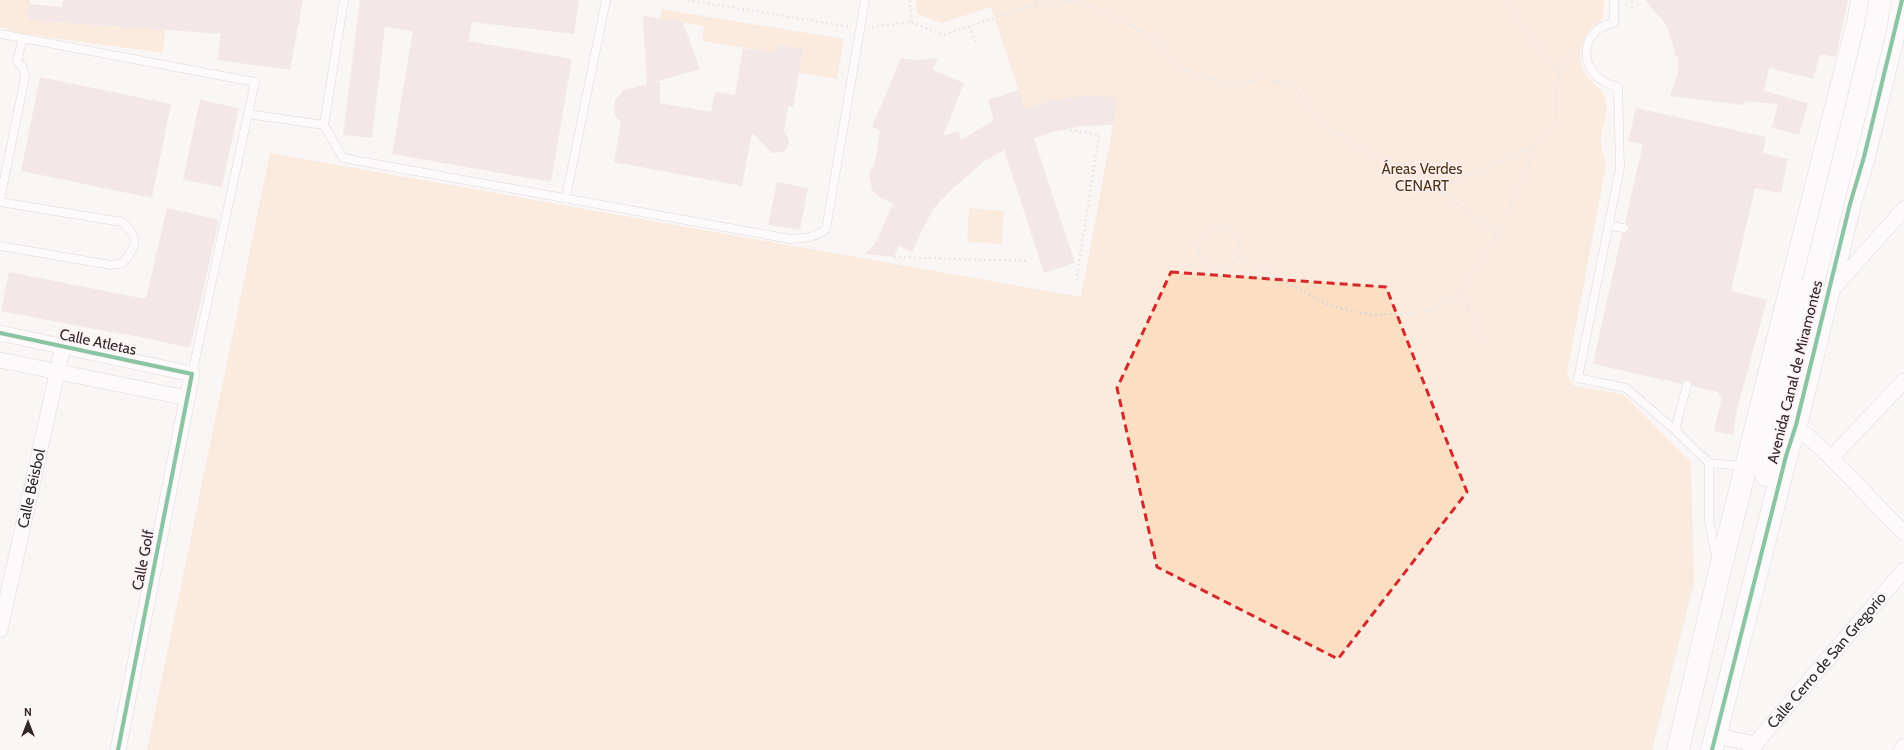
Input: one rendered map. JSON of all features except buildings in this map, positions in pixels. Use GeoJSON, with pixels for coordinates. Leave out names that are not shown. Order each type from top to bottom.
{"type":"FeatureCollection","features":[{"type":"Feature","properties":{"kind":"main road","name":"Avenida Canal de Miramontes"},"geometry":{"type":"LineString","coordinates":[[1678,750],[1719,574],[1858,22],[1862,0]]}},
{"type":"Feature","properties":{"kind":"main road"},"geometry":{"type":"LineString","coordinates":[[1819,291],[1875,31],[1880,0]]}},
{"type":"Feature","properties":{"kind":"main road","name":"Avenida Canal de Miramontes"},"geometry":{"type":"LineString","coordinates":[[1697,750],[1757,511],[1819,291],[1850,204],[1899,35],[1902,0]]}},
{"type":"Feature","properties":{"kind":"main road"},"geometry":{"type":"LineString","coordinates":[[1826,146],[1828,157],[1831,162],[1841,168],[1854,167],[1864,157]]}},
{"type":"Feature","properties":{"kind":"main road"},"geometry":{"type":"LineString","coordinates":[[1816,185],[1827,181],[1839,183],[1848,191],[1850,204]]}},
{"type":"Feature","properties":{"kind":"main road","name":"Avenida Canal de Miramontes"},"geometry":{"type":"LineString","coordinates":[[1714,743],[1786,456],[1796,424],[1819,291]]}},
{"type":"Feature","properties":{"kind":"main road"},"geometry":{"type":"LineString","coordinates":[[1757,511],[1771,480],[1786,456]]}},
{"type":"Feature","properties":{"kind":"street"},"geometry":{"type":"LineString","coordinates":[[1819,291],[1904,209]]}},
{"type":"Feature","properties":{"kind":"street","name":"Calle Atletas"},"geometry":{"type":"LineString","coordinates":[[0,333],[192,374]]}},
{"type":"Feature","properties":{"kind":"street","name":"Calle Béisbol"},"geometry":{"type":"LineString","coordinates":[[0,630],[64,346]]}},
{"type":"Feature","properties":{"kind":"street"},"geometry":{"type":"LineString","coordinates":[[0,360],[187,398]]}},
{"type":"Feature","properties":{"kind":"street","name":"Calle Golf"},"geometry":{"type":"LineString","coordinates":[[118,750],[192,374]]}},
{"type":"Feature","properties":{"kind":"street"},"geometry":{"type":"LineString","coordinates":[[1831,458],[1904,381]]}},
{"type":"Feature","properties":{"kind":"street"},"geometry":{"type":"LineString","coordinates":[[1796,424],[1904,533]]}},
{"type":"Feature","properties":{"kind":"street","name":"Calle Cerro de San Gregorio"},"geometry":{"type":"LineString","coordinates":[[1753,747],[1904,570]]}},
{"type":"Feature","properties":{"kind":"street"},"geometry":{"type":"LineString","coordinates":[[1714,743],[1753,747]]}},
{"type":"Feature","properties":{"kind":"street"},"geometry":{"type":"LineString","coordinates":[[1901,750],[1904,746]]}},
{"type":"Feature","properties":{"kind":"lane"},"geometry":{"type":"LineString","coordinates":[[344,0],[324,126],[343,158],[566,197],[790,239],[807,238],[818,235],[826,229],[865,0]]}},
{"type":"Feature","properties":{"kind":"lane"},"geometry":{"type":"LineString","coordinates":[[566,197],[606,0]]}},
{"type":"Feature","properties":{"kind":"lane"},"geometry":{"type":"LineString","coordinates":[[1614,0],[1614,23],[1602,27],[1594,33],[1589,41],[1586,59],[1590,69],[1601,82],[1618,87],[1620,168],[1578,378],[1626,388],[1675,430],[1709,464],[1747,466]]}},
{"type":"Feature","properties":{"kind":"lane"},"geometry":{"type":"LineString","coordinates":[[0,34],[255,82],[192,374]]}},
{"type":"Feature","properties":{"kind":"lane"},"geometry":{"type":"LineString","coordinates":[[0,246],[111,265],[123,263],[130,254],[135,242],[132,231],[122,222],[0,201],[25,77],[23,68],[18,62],[23,38]]}},
{"type":"Feature","properties":{"kind":"lane"},"geometry":{"type":"LineString","coordinates":[[248,114],[324,126]]}},
{"type":"Feature","properties":{"kind":"lane"},"geometry":{"type":"LineString","coordinates":[[1608,226],[1624,228]]}},
{"type":"Feature","properties":{"kind":"lane"},"geometry":{"type":"LineString","coordinates":[[1675,430],[1687,385]]}},
{"type":"Feature","properties":{"kind":"lane"},"geometry":{"type":"LineString","coordinates":[[1709,464],[1709,521],[1719,574]]}},
{"type":"Feature","properties":{"kind":"path"},"geometry":{"type":"LineString","coordinates":[[688,0],[860,28],[911,22],[943,35],[1031,6],[1078,0],[1154,37],[1181,69],[1228,84],[1263,79],[1285,84],[1296,90],[1331,131],[1438,188],[1498,235]]}},
{"type":"Feature","properties":{"kind":"path"},"geometry":{"type":"LineString","coordinates":[[910,0],[911,22]]}},
{"type":"Feature","properties":{"kind":"path"},"geometry":{"type":"LineString","coordinates":[[1031,6],[1039,0]]}},
{"type":"Feature","properties":{"kind":"path"},"geometry":{"type":"LineString","coordinates":[[1506,0],[1517,20],[1558,73]]}},
{"type":"Feature","properties":{"kind":"path"},"geometry":{"type":"LineString","coordinates":[[1632,0],[1632,8]]}},
{"type":"Feature","properties":{"kind":"path"},"geometry":{"type":"LineString","coordinates":[[970,26],[976,45]]}},
{"type":"Feature","properties":{"kind":"path"},"geometry":{"type":"LineString","coordinates":[[1239,257],[1327,304],[1350,311],[1375,315],[1424,312],[1443,303],[1460,292],[1498,235],[1538,144],[1555,126],[1558,73],[1573,51],[1589,41]]}},
{"type":"Feature","properties":{"kind":"path"},"geometry":{"type":"LineString","coordinates":[[1065,129],[1099,135],[1076,282]]}},
{"type":"Feature","properties":{"kind":"path"},"geometry":{"type":"LineString","coordinates":[[1438,188],[1538,144]]}},
{"type":"Feature","properties":{"kind":"path"},"geometry":{"type":"LineString","coordinates":[[1226,228],[1236,235],[1239,240],[1241,246],[1239,257],[1236,262],[1226,268],[1211,267],[1201,258],[1199,248],[1202,237],[1211,229],[1226,228]]}},
{"type":"Feature","properties":{"kind":"path"},"geometry":{"type":"LineString","coordinates":[[894,257],[1029,261]]}},
{"type":"Feature","properties":{"kind":"path"},"geometry":{"type":"LineString","coordinates":[[1460,292],[1485,343]]}},
{"type":"Feature","properties":{"kind":"highlighted area"},"geometry":{"type":"Polygon","coordinates":[[[1171,272],[1386,287],[1467,492],[1338,659],[1157,567],[1117,388],[1171,272]]]}},
{"type":"Feature","properties":{"kind":"green space"},"geometry":{"type":"Polygon","coordinates":[[[0,0],[30,0],[28,20],[165,30],[163,53],[17,33],[0,27],[0,0]]]}},
{"type":"Feature","properties":{"kind":"green space","name":"Áreas Verdes CENART"},"geometry":{"type":"Polygon","coordinates":[[[916,0],[1604,0],[1603,19],[1590,30],[1585,37],[1582,44],[1581,60],[1587,76],[1602,91],[1605,99],[1606,114],[1601,142],[1606,166],[1567,373],[1574,386],[1623,394],[1691,462],[1694,583],[1652,750],[147,750],[270,153],[1081,297],[1118,98],[1082,97],[1060,99],[1025,109],[991,7],[942,23],[917,14],[916,0]]]}},
{"type":"Feature","properties":{"kind":"green space"},"geometry":{"type":"Polygon","coordinates":[[[661,9],[844,39],[837,79],[799,73],[777,53],[702,41],[704,26],[660,18],[661,9]]]}},
{"type":"Feature","properties":{"kind":"green space"},"geometry":{"type":"Polygon","coordinates":[[[969,208],[1004,211],[1002,244],[967,242],[969,208]]]}},
{"type":"Feature","properties":{"kind":"cycle path"},"geometry":{"type":"LineString","coordinates":[[1712,750],[1786,456],[1796,425],[1850,204],[1864,157],[1902,0]]}},
{"type":"Feature","properties":{"kind":"cycle path"},"geometry":{"type":"LineString","coordinates":[[0,333],[192,374],[118,750]]}}]}
